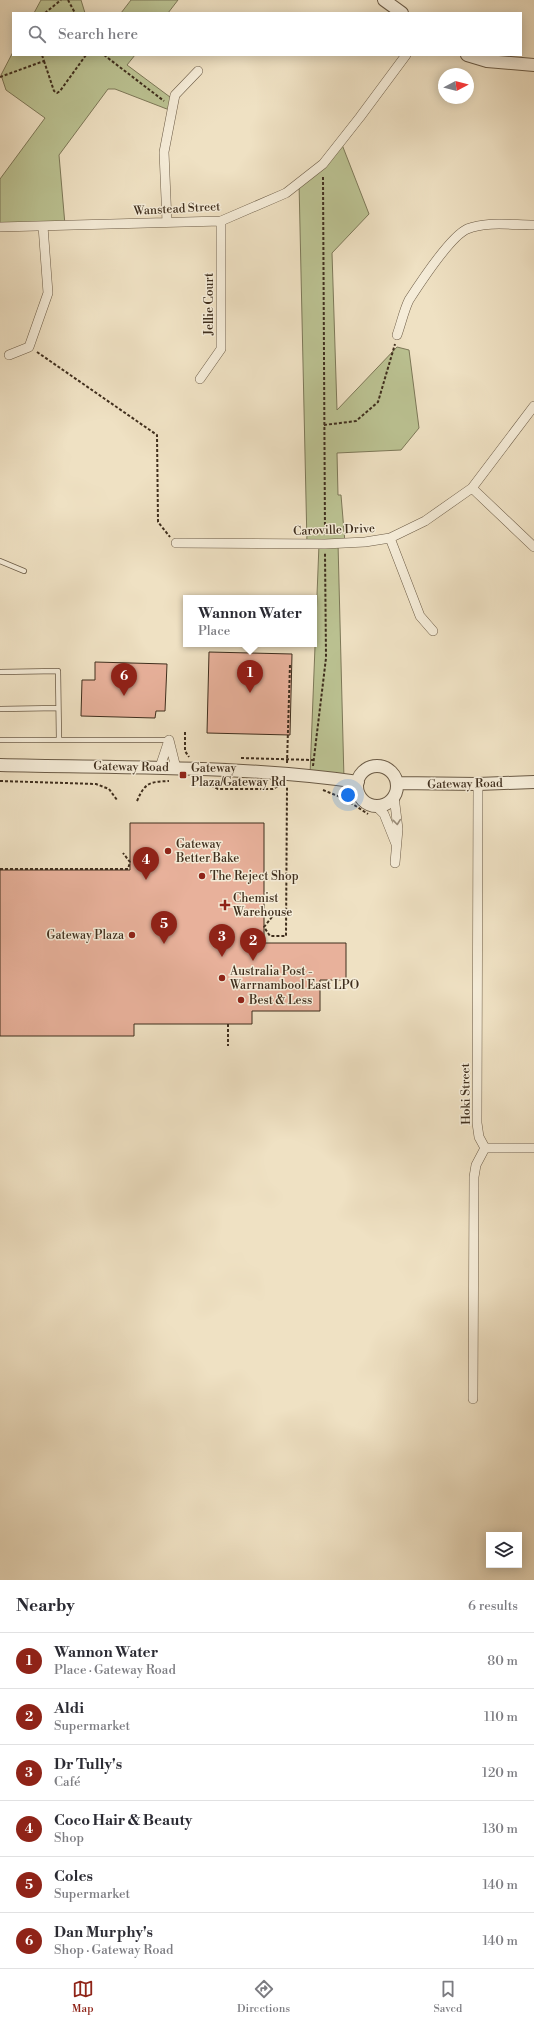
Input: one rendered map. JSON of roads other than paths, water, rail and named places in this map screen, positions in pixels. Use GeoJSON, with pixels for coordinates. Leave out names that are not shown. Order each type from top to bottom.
{"type":"FeatureCollection","features":[{"type":"Feature","properties":{"kind":"street"},"geometry":{"type":"LineString","coordinates":[[384,0],[401,12]]}},
{"type":"Feature","properties":{"kind":"street","name":"Wanstead Street"},"geometry":{"type":"LineString","coordinates":[[0,227],[221,221],[286,193],[323,164],[405,56]]}},
{"type":"Feature","properties":{"kind":"street"},"geometry":{"type":"LineString","coordinates":[[470,56],[487,61],[534,65]]}},
{"type":"Feature","properties":{"kind":"street"},"geometry":{"type":"LineString","coordinates":[[167,222],[164,152],[175,96],[198,71]]}},
{"type":"Feature","properties":{"kind":"street","name":"Jellie Court"},"geometry":{"type":"LineString","coordinates":[[200,379],[222,349],[221,221]]}},
{"type":"Feature","properties":{"kind":"street"},"geometry":{"type":"LineString","coordinates":[[397,335],[409,301],[447,245],[457,235],[468,229],[485,224],[534,225]]}},
{"type":"Feature","properties":{"kind":"street"},"geometry":{"type":"LineString","coordinates":[[9,355],[29,347],[48,293],[43,226]]}},
{"type":"Feature","properties":{"kind":"street","name":"Caroville Drive"},"geometry":{"type":"LineString","coordinates":[[176,543],[325,544],[365,542],[390,538],[425,521],[472,488],[534,406]]}},
{"type":"Feature","properties":{"kind":"street"},"geometry":{"type":"LineString","coordinates":[[472,488],[534,547]]}},
{"type":"Feature","properties":{"kind":"street"},"geometry":{"type":"LineString","coordinates":[[390,538],[420,616],[433,631]]}},
{"type":"Feature","properties":{"kind":"street"},"geometry":{"type":"LineString","coordinates":[[160,767],[169,740]]}},
{"type":"Feature","properties":{"kind":"street"},"geometry":{"type":"LineString","coordinates":[[169,740],[176,768]]}},
{"type":"Feature","properties":{"kind":"street","name":"Gateway Road"},"geometry":{"type":"LineString","coordinates":[[0,765],[160,767],[312,775],[358,782]]}},
{"type":"Feature","properties":{"kind":"street"},"geometry":{"type":"LineString","coordinates":[[395,863],[397,848],[398,828],[394,796],[397,783],[392,773],[383,767],[378,766],[367,769],[360,777],[358,782],[360,796],[367,803],[380,810],[397,848]]}},
{"type":"Feature","properties":{"kind":"street","name":"Gateway Road"},"geometry":{"type":"LineString","coordinates":[[397,783],[478,784],[534,782]]}},
{"type":"Feature","properties":{"kind":"street","name":"Hoki Street"},"geometry":{"type":"LineString","coordinates":[[478,784],[477,1124],[480,1137],[485,1148]]}},
{"type":"Feature","properties":{"kind":"street"},"geometry":{"type":"LineString","coordinates":[[380,810],[394,796]]}},
{"type":"Feature","properties":{"kind":"street"},"geometry":{"type":"LineString","coordinates":[[473,1399],[474,1177],[476,1165],[485,1148],[534,1148]]}},
{"type":"Feature","properties":{"kind":"lane"},"geometry":{"type":"LineString","coordinates":[[0,561],[24,571]]}},
{"type":"Feature","properties":{"kind":"lane"},"geometry":{"type":"LineString","coordinates":[[0,672],[58,671],[59,740]]}},
{"type":"Feature","properties":{"kind":"lane"},"geometry":{"type":"LineString","coordinates":[[0,709],[58,708]]}},
{"type":"Feature","properties":{"kind":"lane"},"geometry":{"type":"LineString","coordinates":[[0,740],[169,740]]}},
{"type":"Feature","properties":{"kind":"place","name":"Wannon Water"},"geometry":{"type":"Point","coordinates":[250,693]}},
{"type":"Feature","properties":{"kind":"place","name":"Dan Murphy's"},"geometry":{"type":"Point","coordinates":[124,696]}},
{"type":"Feature","properties":{"kind":"place","name":"Gateway Plaza/Gateway Rd"},"geometry":{"type":"Point","coordinates":[183,775]}},
{"type":"Feature","properties":{"kind":"place","name":"Gateway Better Bake"},"geometry":{"type":"Point","coordinates":[168,851]}},
{"type":"Feature","properties":{"kind":"place","name":"The Reject Shop"},"geometry":{"type":"Point","coordinates":[202,876]}},
{"type":"Feature","properties":{"kind":"place","name":"Coco Hair & Beauty"},"geometry":{"type":"Point","coordinates":[146,880]}},
{"type":"Feature","properties":{"kind":"place","name":"Chemist Warehouse"},"geometry":{"type":"Point","coordinates":[225,905]}},
{"type":"Feature","properties":{"kind":"place","name":"Gateway Plaza"},"geometry":{"type":"Point","coordinates":[132,935]}},
{"type":"Feature","properties":{"kind":"place","name":"Coles"},"geometry":{"type":"Point","coordinates":[164,944]}},
{"type":"Feature","properties":{"kind":"place","name":"Dr Tully's"},"geometry":{"type":"Point","coordinates":[222,957]}},
{"type":"Feature","properties":{"kind":"place","name":"Aldi"},"geometry":{"type":"Point","coordinates":[253,961]}},
{"type":"Feature","properties":{"kind":"place","name":"Australia Post - Warrnambool East LPO"},"geometry":{"type":"Point","coordinates":[222,978]}},
{"type":"Feature","properties":{"kind":"place","name":"Best & Less"},"geometry":{"type":"Point","coordinates":[241,1000]}}]}
